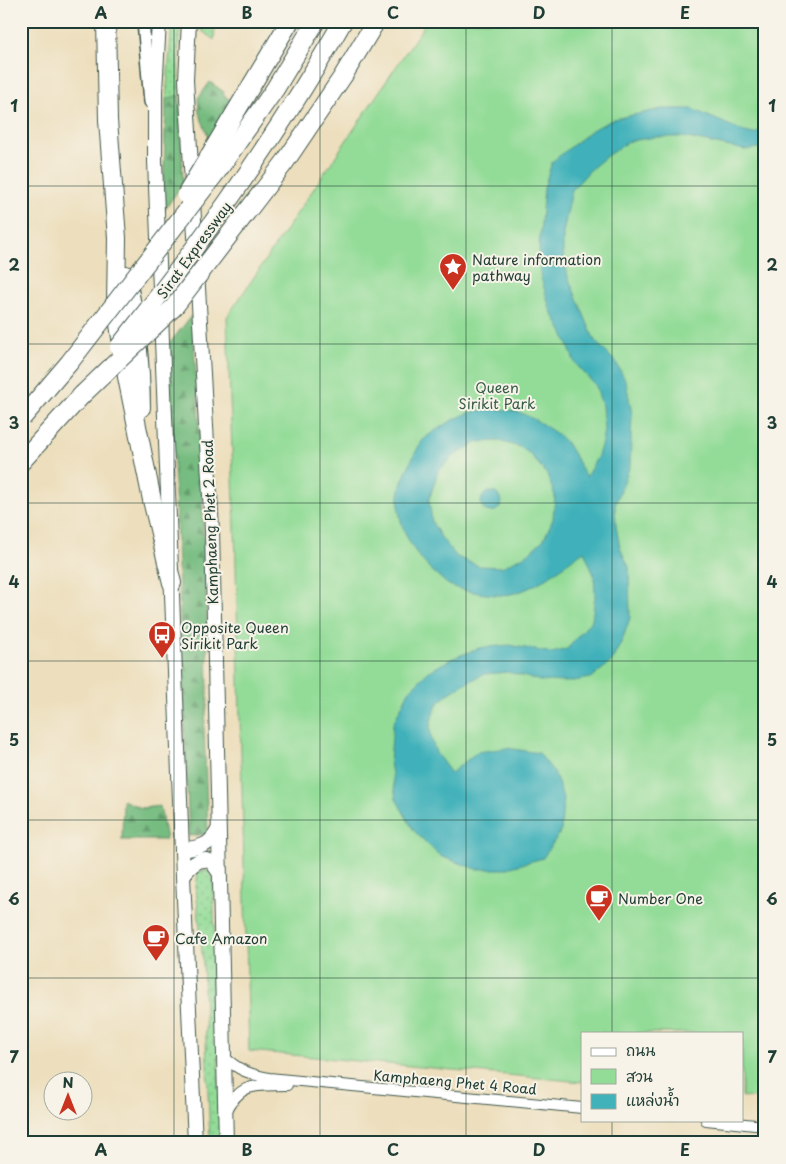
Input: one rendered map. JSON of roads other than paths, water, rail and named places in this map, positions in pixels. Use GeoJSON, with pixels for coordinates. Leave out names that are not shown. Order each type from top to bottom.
{"type":"FeatureCollection","features":[{"type":"Feature","properties":{"kind":"highway"},"geometry":{"type":"LineString","coordinates":[[106,21],[108,120],[117,238],[116,305],[127,377],[152,500],[172,584]]}},
{"type":"Feature","properties":{"kind":"highway"},"geometry":{"type":"LineString","coordinates":[[128,286],[197,177],[290,21]]}},
{"type":"Feature","properties":{"kind":"highway","name":"Sirat Expressway"},"geometry":{"type":"LineString","coordinates":[[21,419],[69,363],[218,170],[275,89],[316,21]]}},
{"type":"Feature","properties":{"kind":"highway","name":"Sirat Expressway"},"geometry":{"type":"LineString","coordinates":[[21,462],[82,395],[169,284],[228,204],[290,110],[344,21]]}},
{"type":"Feature","properties":{"kind":"highway"},"geometry":{"type":"LineString","coordinates":[[82,395],[174,307],[285,162],[343,76],[376,21]]}},
{"type":"Feature","properties":{"kind":"main road"},"geometry":{"type":"LineString","coordinates":[[158,21],[155,161],[195,1143]]}},
{"type":"Feature","properties":{"kind":"main road","name":"Kamphaeng Phet 2 Road"},"geometry":{"type":"LineString","coordinates":[[189,21],[186,80],[212,530],[226,1143]]}},
{"type":"Feature","properties":{"kind":"main road"},"geometry":{"type":"LineString","coordinates":[[182,850],[207,845],[218,830]]}},
{"type":"Feature","properties":{"kind":"main road"},"geometry":{"type":"LineString","coordinates":[[183,876],[194,863],[203,860],[211,862],[219,872]]}},
{"type":"Feature","properties":{"kind":"street"},"geometry":{"type":"LineString","coordinates":[[143,21],[155,161]]}},
{"type":"Feature","properties":{"kind":"street","name":"Kamphaeng Phet 4 Road"},"geometry":{"type":"LineString","coordinates":[[224,1057],[234,1067],[254,1075],[326,1084],[581,1108]]}},
{"type":"Feature","properties":{"kind":"street","name":"Kamphaeng Phet 4 Road"},"geometry":{"type":"LineString","coordinates":[[225,1113],[237,1093],[245,1088],[326,1084]]}},
{"type":"Feature","properties":{"kind":"street"},"geometry":{"type":"LineString","coordinates":[[726,1122],[765,1126]]}},
{"type":"Feature","properties":{"kind":"water"},"geometry":{"type":"Polygon","coordinates":[[[662,109],[692,109],[745,132],[754,134],[765,127],[765,147],[745,150],[683,137],[655,137],[630,141],[591,169],[572,190],[563,233],[563,253],[568,277],[595,341],[616,362],[626,382],[632,414],[630,466],[615,505],[620,548],[629,567],[630,618],[622,641],[611,662],[591,678],[567,682],[540,681],[508,672],[484,674],[448,694],[438,703],[430,726],[431,738],[436,753],[451,773],[477,752],[507,748],[539,753],[555,774],[563,798],[561,831],[543,858],[504,869],[476,869],[440,856],[414,831],[396,799],[390,762],[393,724],[409,691],[428,672],[451,659],[479,648],[509,645],[552,653],[567,649],[592,620],[595,596],[594,575],[584,551],[547,578],[516,593],[505,595],[485,594],[449,585],[420,558],[407,537],[399,514],[400,489],[418,447],[425,438],[460,416],[472,412],[490,410],[509,410],[521,413],[553,431],[568,445],[586,477],[598,456],[602,442],[604,429],[602,406],[596,386],[575,363],[564,335],[550,309],[540,274],[539,245],[544,188],[552,162],[592,130],[614,119],[662,109]],[[499,441],[478,442],[455,455],[438,471],[429,500],[432,522],[442,539],[457,557],[479,566],[502,567],[528,554],[544,539],[553,519],[555,496],[547,474],[529,453],[520,447],[499,441]]]}},
{"type":"Feature","properties":{"kind":"water"},"geometry":{"type":"Polygon","coordinates":[[[491,492],[498,495],[501,502],[498,509],[491,512],[484,509],[481,502],[484,495],[491,492]]]}},
{"type":"Feature","properties":{"kind":"place","name":"Nature information pathway"},"geometry":{"type":"Point","coordinates":[453,291]}},
{"type":"Feature","properties":{"kind":"place","name":"Opposite Queen Sirikit Park"},"geometry":{"type":"Point","coordinates":[162,659]}},
{"type":"Feature","properties":{"kind":"place","name":"Number One"},"geometry":{"type":"Point","coordinates":[599,922]}},
{"type":"Feature","properties":{"kind":"place","name":"Cafe Amazon"},"geometry":{"type":"Point","coordinates":[156,962]}},
{"type":"Feature","properties":{"kind":"park label","name":"Queen Sirikit Park"},"geometry":{"type":"Point","coordinates":[497,396]}}]}
